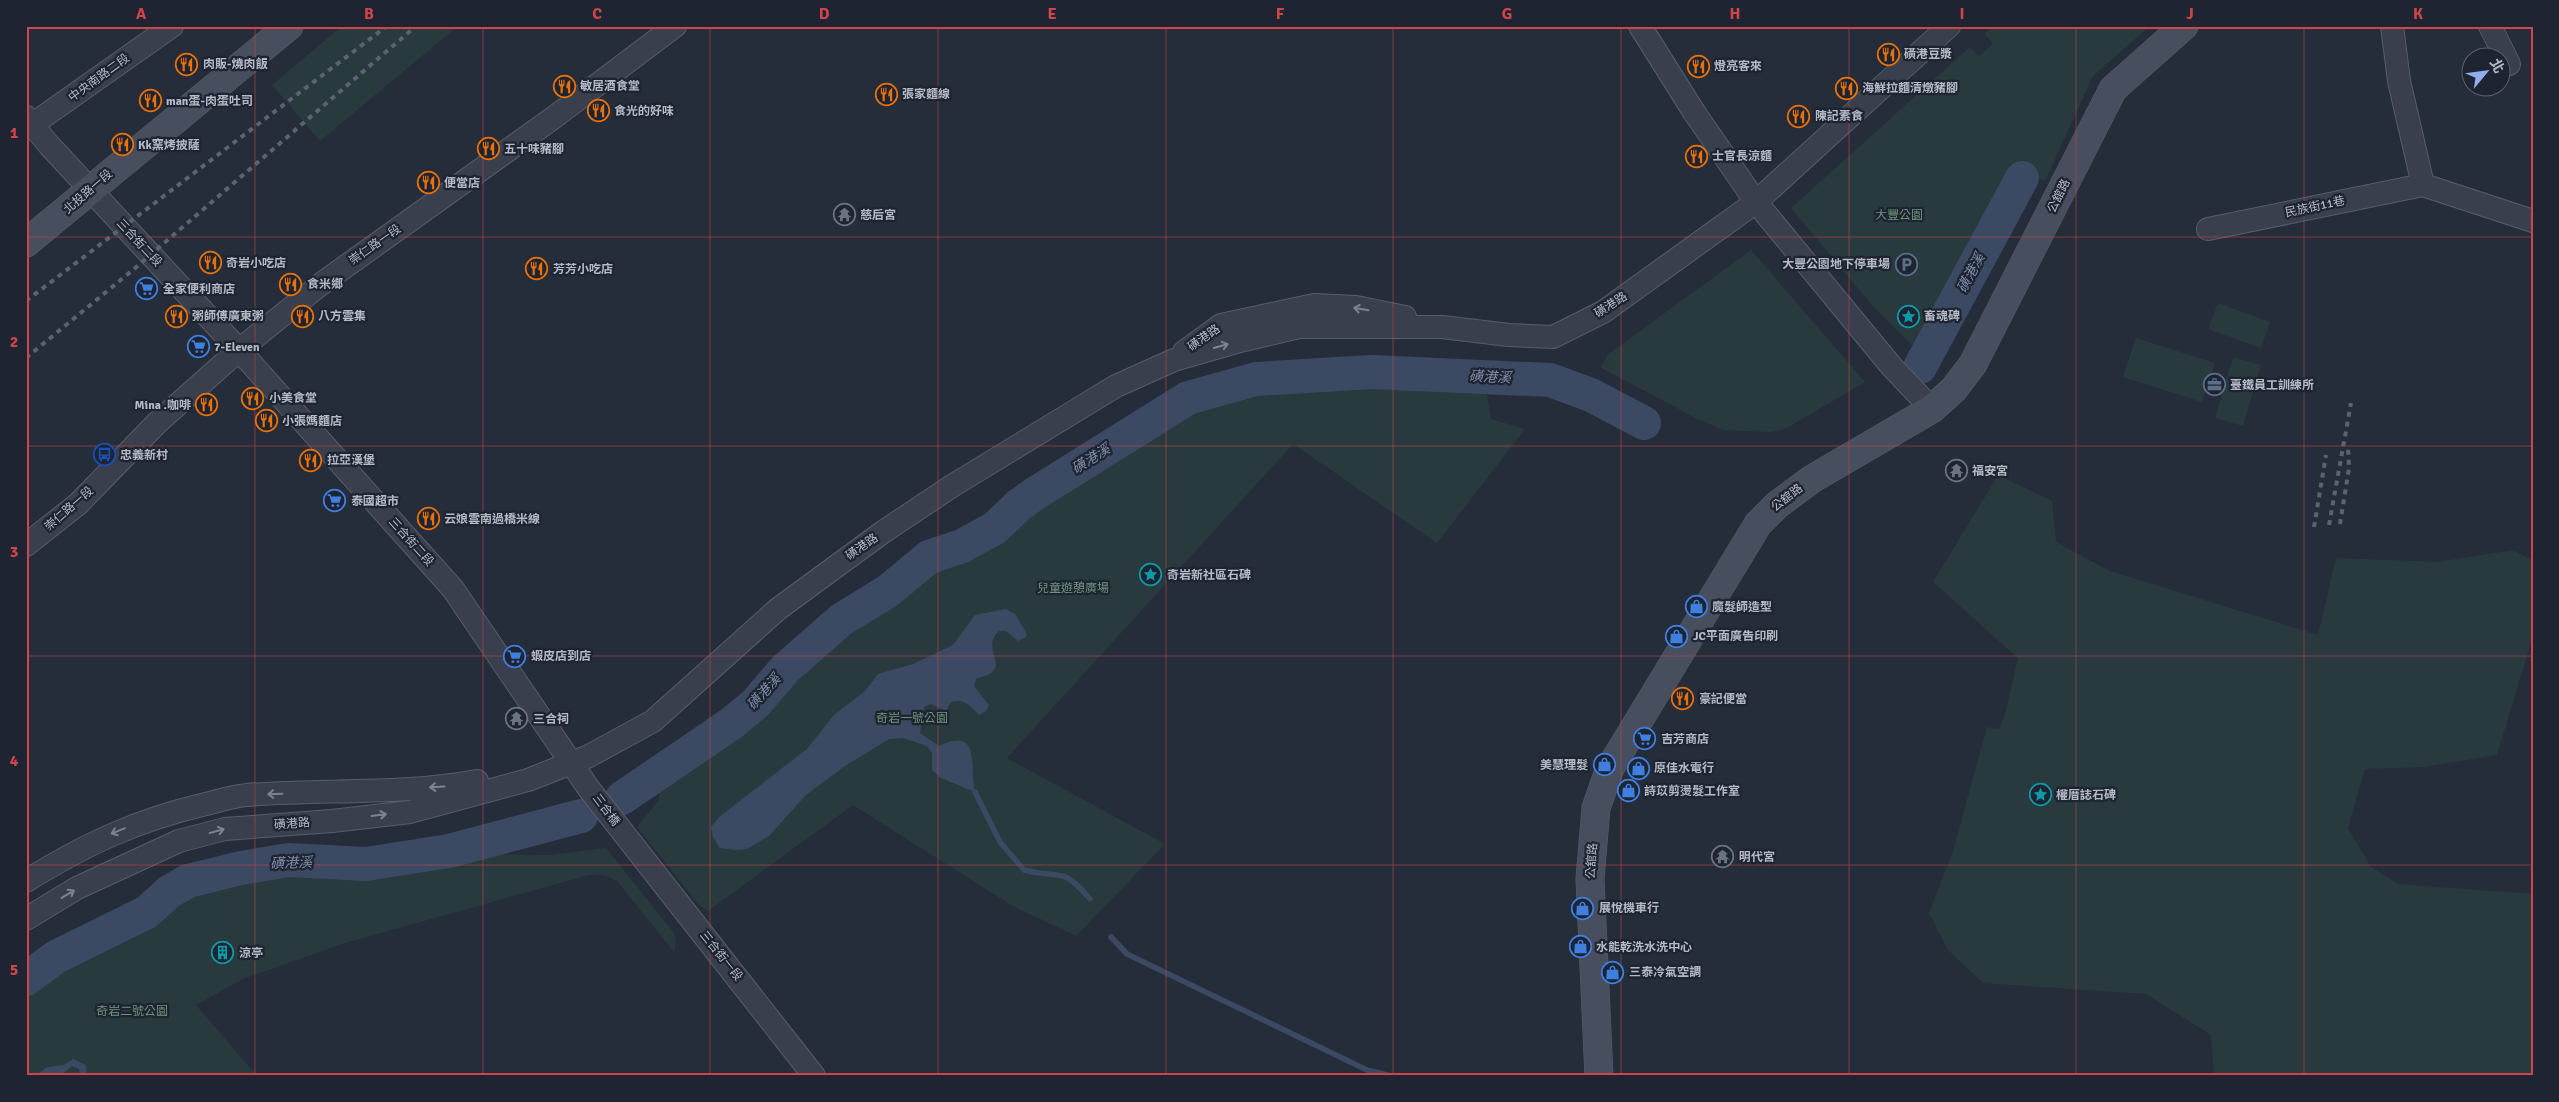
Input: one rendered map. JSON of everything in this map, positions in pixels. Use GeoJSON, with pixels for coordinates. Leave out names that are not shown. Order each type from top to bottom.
{"type":"FeatureCollection","features":[{"type":"Feature","properties":{"kind":"street","name":"中央南路二段"},"geometry":{"type":"LineString","coordinates":[[29,124],[172,26]]}},
{"type":"Feature","properties":{"kind":"street","name":"北投路一段"},"geometry":{"type":"LineString","coordinates":[[26,243],[289,26]]}},
{"type":"Feature","properties":{"kind":"street","name":"崇仁路一段"},"geometry":{"type":"LineString","coordinates":[[26,545],[78,504],[158,422],[239,350],[320,284],[553,118],[675,26]]}},
{"type":"Feature","properties":{"kind":"street"},"geometry":{"type":"LineString","coordinates":[[1640,26],[1694,112],[1756,202],[1892,367],[1923,401]]}},
{"type":"Feature","properties":{"kind":"street","name":"磺港路"},"geometry":{"type":"LineString","coordinates":[[26,919],[77,888],[179,842],[225,829],[332,821],[410,812],[476,795],[546,774],[572,764],[653,721],[778,609],[890,527],[952,486],[1116,386],[1174,360],[1240,340],[1299,327],[1442,327],[1509,335],[1553,337],[1603,312],[1756,202],[1949,26]]}},
{"type":"Feature","properties":{"kind":"street","name":"公舘路"},"geometry":{"type":"LineString","coordinates":[[1599,1076],[1590,879],[1596,808],[1610,768],[1758,524],[1777,505],[1923,401],[1954,389],[1973,364],[2113,89],[2184,26]]}},
{"type":"Feature","properties":{"kind":"street"},"geometry":{"type":"LineString","coordinates":[[2392,26],[2399,81],[2423,185],[2533,221]]}},
{"type":"Feature","properties":{"kind":"street"},"geometry":{"type":"LineString","coordinates":[[2490,26],[2501,48]]}},
{"type":"Feature","properties":{"kind":"street","name":"三合街二段"},"geometry":{"type":"LineString","coordinates":[[29,124],[239,350],[453,589],[589,789]]}},
{"type":"Feature","properties":{"kind":"street","name":"民族街11巷"},"geometry":{"type":"LineString","coordinates":[[2208,230],[2423,185]]}},
{"type":"Feature","properties":{"kind":"street","name":"磺港路"},"geometry":{"type":"LineString","coordinates":[[26,881],[73,852],[118,830],[178,811],[245,795],[450,786],[572,764]]}},
{"type":"Feature","properties":{"kind":"street","name":"三合橋"},"geometry":{"type":"LineString","coordinates":[[589,789],[624,834]]}},
{"type":"Feature","properties":{"kind":"street","name":"三合街一段"},"geometry":{"type":"LineString","coordinates":[[624,834],[692,922],[707,937],[814,1076]]}},
{"type":"Feature","properties":{"kind":"green space"},"geometry":{"type":"Polygon","coordinates":[[[342,26],[458,26],[320,141],[272,85],[342,26]]]}},
{"type":"Feature","properties":{"kind":"green space","name":"大豐公園"},"geometry":{"type":"Polygon","coordinates":[[[1993,26],[2150,26],[2093,76],[2045,181],[2010,164],[1918,351],[1871,304],[1791,208],[1970,47],[1979,56],[1993,44],[1985,34],[1993,26]]]}},
{"type":"Feature","properties":{"kind":"green space"},"geometry":{"type":"Polygon","coordinates":[[[1751,250],[1865,382],[1787,428],[1771,432],[1723,430],[1696,418],[1601,368],[1607,355],[1751,250]]]}},
{"type":"Feature","properties":{"kind":"green space"},"geometry":{"type":"Polygon","coordinates":[[[2218,303],[2270,322],[2261,348],[2208,329],[2218,303]]]}},
{"type":"Feature","properties":{"kind":"green space"},"geometry":{"type":"Polygon","coordinates":[[[2136,338],[2215,363],[2202,402],[2123,377],[2136,338]]]}},
{"type":"Feature","properties":{"kind":"green space"},"geometry":{"type":"Polygon","coordinates":[[[2233,357],[2261,365],[2243,426],[2215,418],[2233,357]]]}},
{"type":"Feature","properties":{"kind":"green space","name":"奇岩一號公園"},"geometry":{"type":"Polygon","coordinates":[[[1337,384],[1487,394],[1491,419],[1525,429],[1437,543],[1293,444],[1007,758],[1165,844],[1076,936],[1011,905],[853,805],[708,911],[699,905],[637,827],[659,800],[659,789],[681,774],[694,761],[752,721],[793,676],[822,653],[903,600],[938,569],[966,554],[985,548],[1000,539],[1031,508],[1185,408],[1242,392],[1337,384]]]}},
{"type":"Feature","properties":{"kind":"green space"},"geometry":{"type":"Polygon","coordinates":[[[1998,475],[2052,501],[2056,542],[2110,571],[2318,635],[2336,558],[2438,562],[2513,550],[2533,561],[2533,636],[2497,755],[2424,767],[2365,769],[2348,828],[2371,867],[2398,884],[2533,894],[2533,1076],[2214,1076],[2211,1035],[2146,994],[1983,983],[1948,950],[1929,913],[1953,851],[1987,727],[1999,729],[2005,715],[2018,658],[1933,582],[1998,475]]]}},
{"type":"Feature","properties":{"kind":"green space","name":"奇岩二號公園"},"geometry":{"type":"Polygon","coordinates":[[[606,848],[674,933],[676,940],[674,952],[617,881],[598,874],[590,875],[345,943],[243,979],[196,1005],[257,1076],[26,1076],[26,990],[151,929],[183,901],[197,892],[246,879],[287,873],[366,870],[391,855],[424,849],[479,854],[551,855],[606,848]]]}},
{"type":"Feature","properties":{"kind":"water"},"geometry":{"type":"Polygon","coordinates":[[[1006,609],[1015,614],[1027,634],[1025,638],[1018,641],[1006,631],[999,631],[994,637],[992,643],[996,664],[995,669],[991,673],[976,679],[974,686],[989,705],[986,711],[979,715],[967,704],[960,701],[951,702],[946,711],[931,704],[924,707],[920,733],[939,746],[953,741],[962,741],[968,745],[971,752],[975,792],[941,778],[932,770],[932,753],[927,746],[903,738],[889,739],[845,766],[806,795],[769,836],[747,849],[720,848],[713,837],[711,827],[719,817],[807,749],[834,715],[865,691],[878,674],[913,664],[953,645],[975,615],[1006,609]]]}},
{"type":"Feature","properties":{"kind":"water"},"geometry":{"type":"Polygon","coordinates":[[[73,1059],[86,1065],[87,1076],[80,1076],[79,1069],[72,1066],[60,1076],[34,1076],[48,1067],[64,1065],[73,1059]]]}},
{"type":"Feature","properties":{"kind":"waterway","name":"磺港溪"},"geometry":{"type":"LineString","coordinates":[[1920,367],[2022,178]]}},
{"type":"Feature","properties":{"kind":"waterway","name":"磺港溪"},"geometry":{"type":"LineString","coordinates":[[622,798],[732,723],[756,703],[785,669],[841,620],[888,591],[929,557],[962,546],[995,528],[1019,505],[1036,493],[1188,398],[1256,379],[1372,372],[1550,380],[1591,395],[1644,423]]}},
{"type":"Feature","properties":{"kind":"waterway"},"geometry":{"type":"LineString","coordinates":[[975,792],[1000,842],[1024,870],[1066,877],[1090,899]]}},
{"type":"Feature","properties":{"kind":"waterway","name":"磺港溪"},"geometry":{"type":"LineString","coordinates":[[26,979],[56,957],[147,912],[169,892],[188,881],[241,868],[289,860],[366,864],[449,851],[581,816]]}},
{"type":"Feature","properties":{"kind":"waterway"},"geometry":{"type":"LineString","coordinates":[[1111,937],[1127,954],[1367,1070],[1391,1076]]}},
{"type":"Feature","properties":{"kind":"railway"},"geometry":{"type":"LineString","coordinates":[[26,301],[387,26]]}},
{"type":"Feature","properties":{"kind":"railway"},"geometry":{"type":"LineString","coordinates":[[26,358],[134,269],[416,26]]}},
{"type":"Feature","properties":{"kind":"railway"},"geometry":{"type":"LineString","coordinates":[[2329,525],[2351,403]]}},
{"type":"Feature","properties":{"kind":"railway"},"geometry":{"type":"LineString","coordinates":[[2340,524],[2349,468],[2348,447]]}},
{"type":"Feature","properties":{"kind":"railway"},"geometry":{"type":"LineString","coordinates":[[2314,527],[2326,455]]}},
{"type":"Feature","properties":{"kind":"place","name":"磺港豆漿"},"geometry":{"type":"Point","coordinates":[1888,54]}},
{"type":"Feature","properties":{"kind":"place","name":"肉販-燒肉飯"},"geometry":{"type":"Point","coordinates":[187,64]}},
{"type":"Feature","properties":{"kind":"place","name":"燈亮客來"},"geometry":{"type":"Point","coordinates":[1698,66]}},
{"type":"Feature","properties":{"kind":"place","name":"敏居酒食堂"},"geometry":{"type":"Point","coordinates":[564,86]}},
{"type":"Feature","properties":{"kind":"place","name":"海鮮拉麵清燉豬腳"},"geometry":{"type":"Point","coordinates":[1846,88]}},
{"type":"Feature","properties":{"kind":"place","name":"張家麵線"},"geometry":{"type":"Point","coordinates":[886,94]}},
{"type":"Feature","properties":{"kind":"place","name":"man蛋-肉蛋吐司"},"geometry":{"type":"Point","coordinates":[150,101]}},
{"type":"Feature","properties":{"kind":"place","name":"食光的好味"},"geometry":{"type":"Point","coordinates":[598,111]}},
{"type":"Feature","properties":{"kind":"place","name":"陳記素食"},"geometry":{"type":"Point","coordinates":[1799,116]}},
{"type":"Feature","properties":{"kind":"place","name":"Kk窯烤披薩"},"geometry":{"type":"Point","coordinates":[122,145]}},
{"type":"Feature","properties":{"kind":"place","name":"五十味豬腳"},"geometry":{"type":"Point","coordinates":[488,149]}},
{"type":"Feature","properties":{"kind":"place","name":"士官長涼麵"},"geometry":{"type":"Point","coordinates":[1696,156]}},
{"type":"Feature","properties":{"kind":"place","name":"便當店"},"geometry":{"type":"Point","coordinates":[428,183]}},
{"type":"Feature","properties":{"kind":"place","name":"慈后宮"},"geometry":{"type":"Point","coordinates":[844,215]}},
{"type":"Feature","properties":{"kind":"place","name":"奇岩小吃店"},"geometry":{"type":"Point","coordinates":[210,263]}},
{"type":"Feature","properties":{"kind":"place","name":"大豐公園地下停車場"},"geometry":{"type":"Point","coordinates":[1906,264]}},
{"type":"Feature","properties":{"kind":"place","name":"芳芳小吃店"},"geometry":{"type":"Point","coordinates":[537,269]}},
{"type":"Feature","properties":{"kind":"place","name":"食米鄉"},"geometry":{"type":"Point","coordinates":[291,284]}},
{"type":"Feature","properties":{"kind":"place","name":"全家便利商店"},"geometry":{"type":"Point","coordinates":[147,289]}},
{"type":"Feature","properties":{"kind":"place","name":"粥師傅廣東粥"},"geometry":{"type":"Point","coordinates":[176,316]}},
{"type":"Feature","properties":{"kind":"place","name":"八方雲集"},"geometry":{"type":"Point","coordinates":[302,316]}},
{"type":"Feature","properties":{"kind":"place","name":"畜魂碑"},"geometry":{"type":"Point","coordinates":[1908,316]}},
{"type":"Feature","properties":{"kind":"place","name":"7-Eleven"},"geometry":{"type":"Point","coordinates":[198,347]}},
{"type":"Feature","properties":{"kind":"place","name":"臺鐵員工訓練所"},"geometry":{"type":"Point","coordinates":[2214,385]}},
{"type":"Feature","properties":{"kind":"place","name":"小美食堂"},"geometry":{"type":"Point","coordinates":[253,398]}},
{"type":"Feature","properties":{"kind":"place","name":"Mina .咖啡"},"geometry":{"type":"Point","coordinates":[207,405]}},
{"type":"Feature","properties":{"kind":"place","name":"小張媽麵店"},"geometry":{"type":"Point","coordinates":[266,421]}},
{"type":"Feature","properties":{"kind":"place","name":"忠義新村"},"geometry":{"type":"Point","coordinates":[104,455]}},
{"type":"Feature","properties":{"kind":"place","name":"拉亞漢堡"},"geometry":{"type":"Point","coordinates":[311,460]}},
{"type":"Feature","properties":{"kind":"place","name":"福安宮"},"geometry":{"type":"Point","coordinates":[1956,471]}},
{"type":"Feature","properties":{"kind":"place","name":"泰國超市"},"geometry":{"type":"Point","coordinates":[335,501]}},
{"type":"Feature","properties":{"kind":"place","name":"云娘雲南過橋米線"},"geometry":{"type":"Point","coordinates":[428,519]}},
{"type":"Feature","properties":{"kind":"place","name":"奇岩新社區石碑"},"geometry":{"type":"Point","coordinates":[1151,575]}},
{"type":"Feature","properties":{"kind":"place","name":"魔髮師造型"},"geometry":{"type":"Point","coordinates":[1696,607]}},
{"type":"Feature","properties":{"kind":"place","name":"JC平面廣告印刷"},"geometry":{"type":"Point","coordinates":[1677,636]}},
{"type":"Feature","properties":{"kind":"place","name":"蝦皮店到店"},"geometry":{"type":"Point","coordinates":[515,656]}},
{"type":"Feature","properties":{"kind":"place","name":"豪記便當"},"geometry":{"type":"Point","coordinates":[1683,699]}},
{"type":"Feature","properties":{"kind":"place","name":"三合祠"},"geometry":{"type":"Point","coordinates":[517,719]}},
{"type":"Feature","properties":{"kind":"place","name":"吉芳商店"},"geometry":{"type":"Point","coordinates":[1645,739]}},
{"type":"Feature","properties":{"kind":"place","name":"美慧理髮"},"geometry":{"type":"Point","coordinates":[1604,765]}},
{"type":"Feature","properties":{"kind":"place","name":"原佳水電行"},"geometry":{"type":"Point","coordinates":[1638,768]}},
{"type":"Feature","properties":{"kind":"place","name":"詩苡剪燙髮工作室"},"geometry":{"type":"Point","coordinates":[1628,791]}},
{"type":"Feature","properties":{"kind":"place","name":"權厝誌石碑"},"geometry":{"type":"Point","coordinates":[2040,795]}},
{"type":"Feature","properties":{"kind":"place","name":"明代宮"},"geometry":{"type":"Point","coordinates":[1723,857]}},
{"type":"Feature","properties":{"kind":"place","name":"展悅機車行"},"geometry":{"type":"Point","coordinates":[1583,908]}},
{"type":"Feature","properties":{"kind":"place","name":"水能乾洗水洗中心"},"geometry":{"type":"Point","coordinates":[1580,947]}},
{"type":"Feature","properties":{"kind":"place","name":"涼亭"},"geometry":{"type":"Point","coordinates":[223,953]}},
{"type":"Feature","properties":{"kind":"place","name":"三泰冷氣空調"},"geometry":{"type":"Point","coordinates":[1613,972]}},
{"type":"Feature","properties":{"kind":"park label","name":"兒童遊憩廣場"},"geometry":{"type":"Point","coordinates":[1073,588]}}]}
